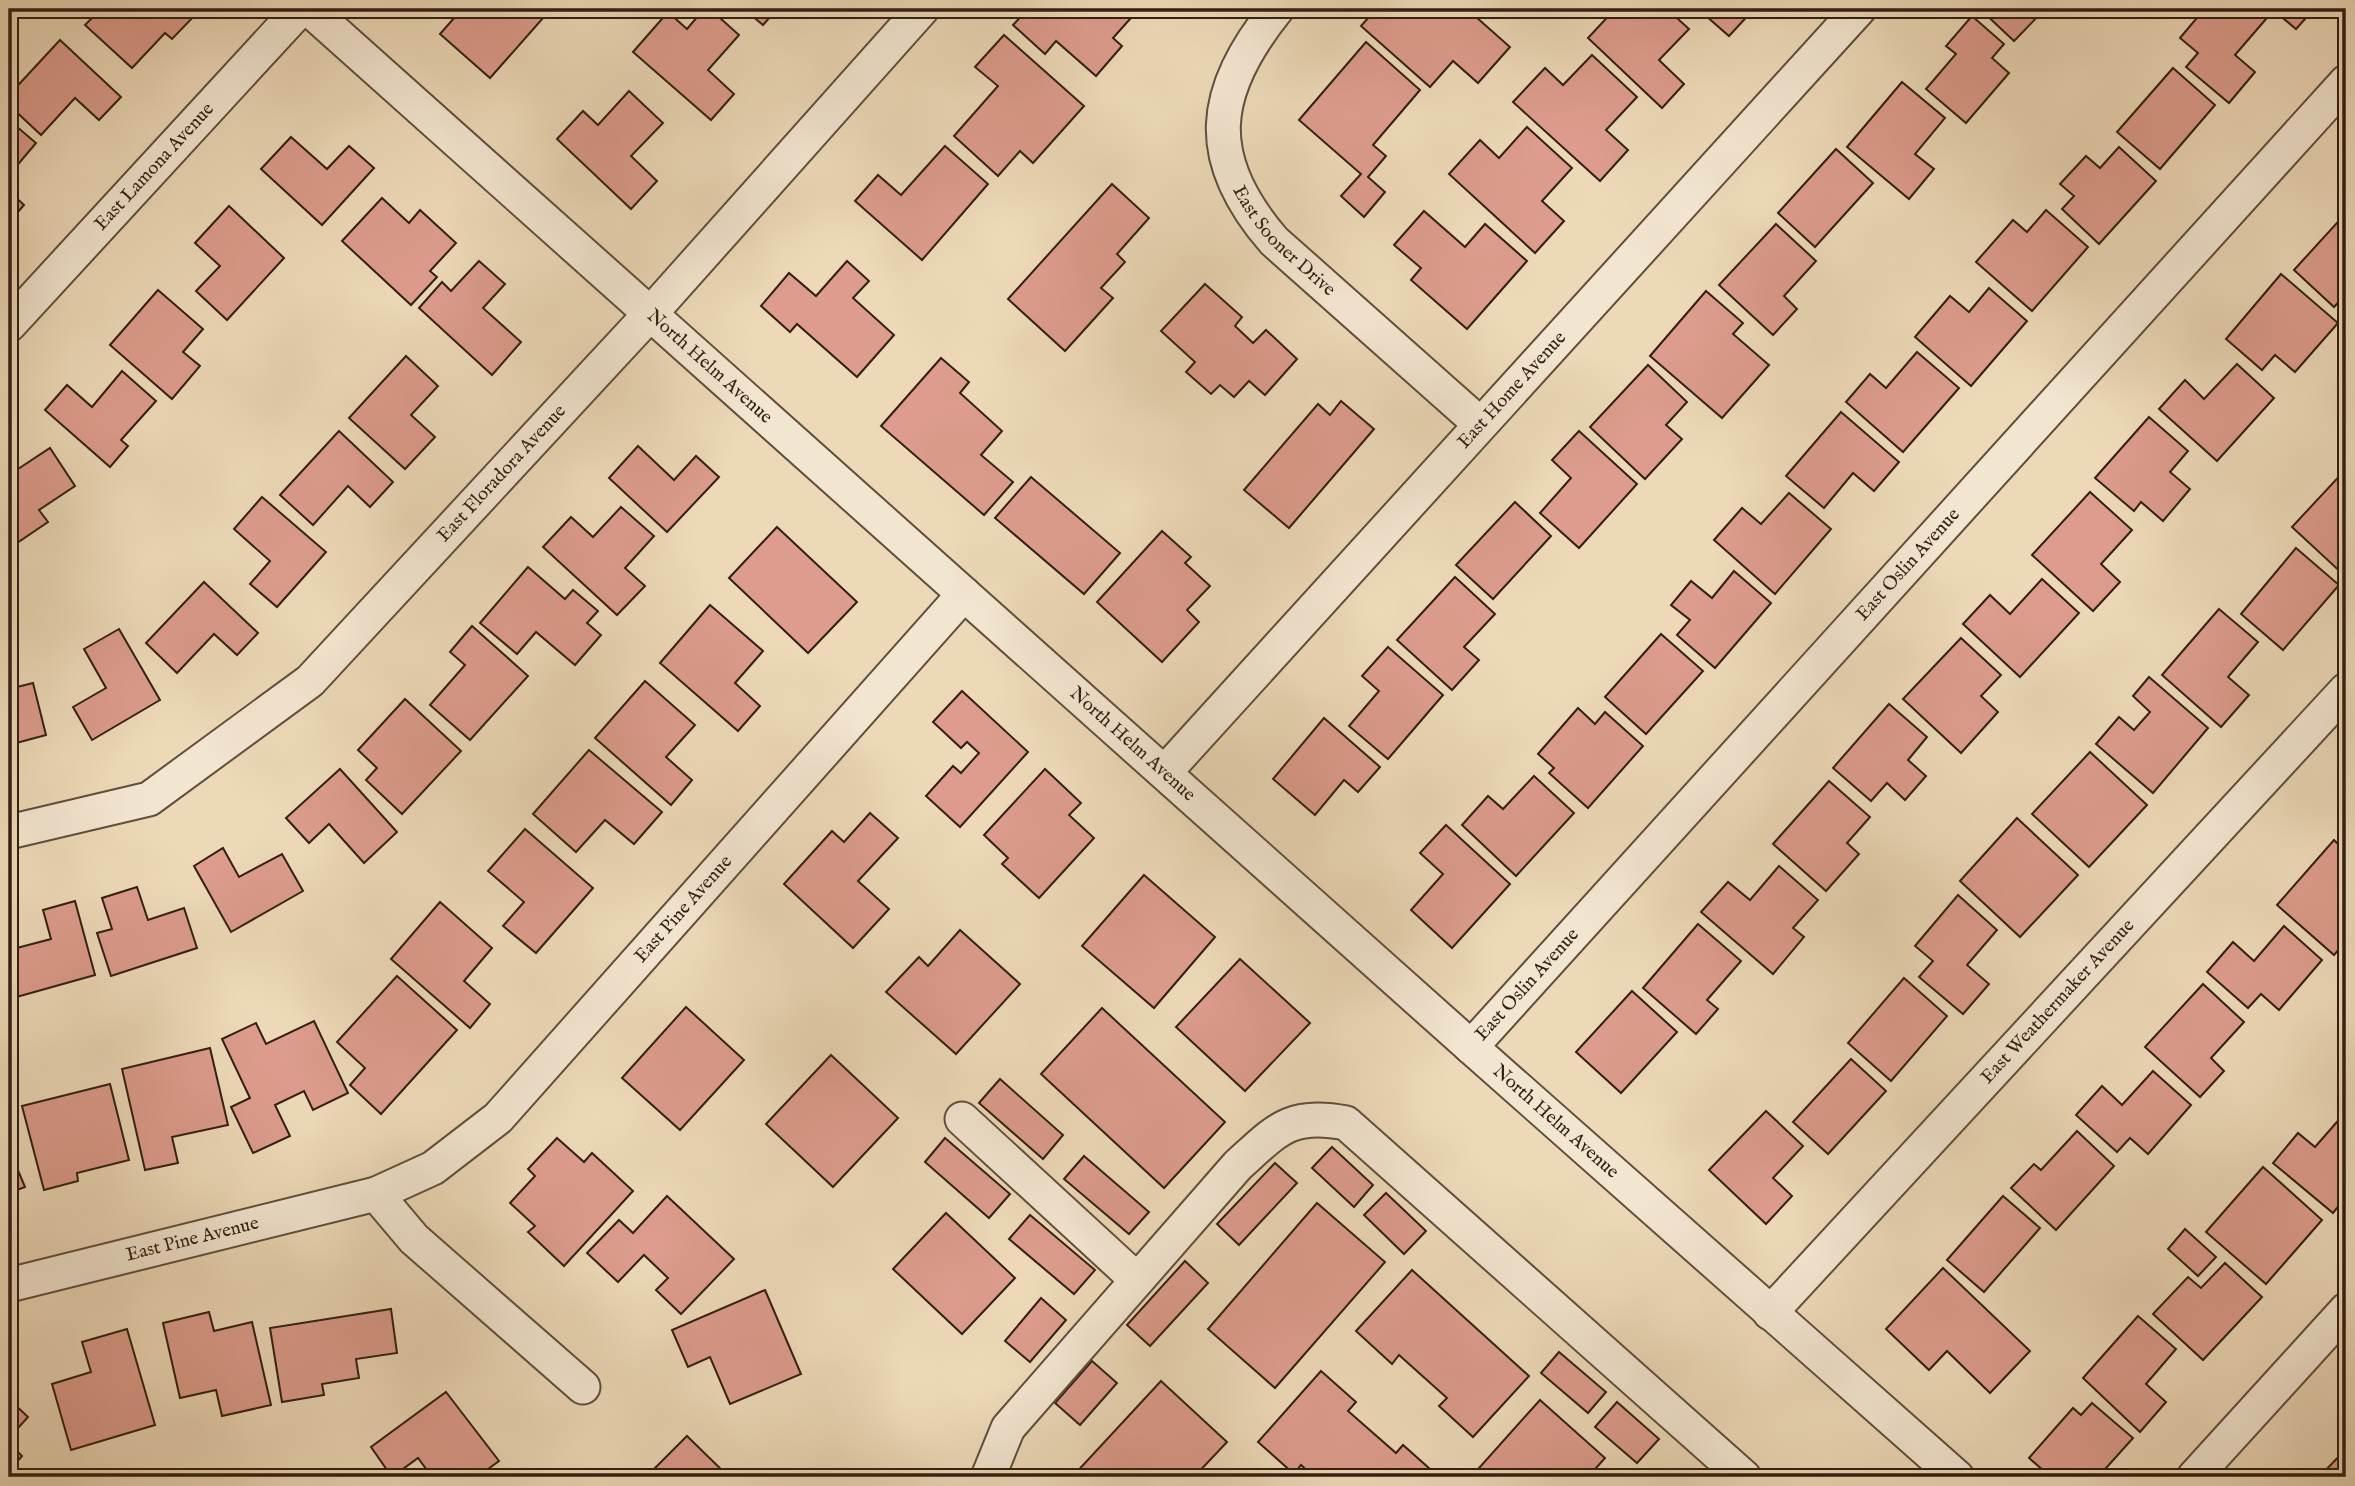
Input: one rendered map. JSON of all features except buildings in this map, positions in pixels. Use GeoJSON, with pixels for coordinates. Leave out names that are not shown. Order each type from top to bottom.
{"type":"FeatureCollection","features":[{"type":"Feature","properties":{"kind":"street","name":"East Lamona Avenue"},"geometry":{"type":"LineString","coordinates":[[9,325],[300,9]]}},
{"type":"Feature","properties":{"kind":"street","name":"North Helm Avenue"},"geometry":{"type":"LineString","coordinates":[[309,9],[1471,1047],[1957,1477]]}},
{"type":"Feature","properties":{"kind":"street","name":"East Floradora Avenue"},"geometry":{"type":"LineString","coordinates":[[9,832],[149,799],[310,681],[650,314],[922,9]]}},
{"type":"Feature","properties":{"kind":"street","name":"East Sooner Drive"},"geometry":{"type":"LineString","coordinates":[[1277,9],[1243,57],[1225,100],[1223,140],[1232,179],[1249,212],[1274,241],[1480,425]]}},
{"type":"Feature","properties":{"kind":"street","name":"East Home Avenue"},"geometry":{"type":"LineString","coordinates":[[1165,772],[1859,9]]}},
{"type":"Feature","properties":{"kind":"street","name":"East Oslin Avenue"},"geometry":{"type":"LineString","coordinates":[[1471,1047],[2346,82]]}},
{"type":"Feature","properties":{"kind":"street","name":"East Pine Avenue"},"geometry":{"type":"LineString","coordinates":[[9,1285],[376,1195],[433,1168],[498,1118],[964,594]]}},
{"type":"Feature","properties":{"kind":"street","name":"East Weathermaker Avenue"},"geometry":{"type":"LineString","coordinates":[[1770,1313],[2346,690]]}},
{"type":"Feature","properties":{"kind":"street"},"geometry":{"type":"LineString","coordinates":[[988,1477],[1008,1428],[1238,1165],[1280,1127],[1320,1118],[1346,1123],[1744,1477]]}},
{"type":"Feature","properties":{"kind":"street"},"geometry":{"type":"LineString","coordinates":[[962,1119],[1137,1280]]}},
{"type":"Feature","properties":{"kind":"street"},"geometry":{"type":"LineString","coordinates":[[376,1195],[414,1239],[583,1387]]}},
{"type":"Feature","properties":{"kind":"street"},"geometry":{"type":"LineString","coordinates":[[2193,1477],[2346,1310]]}}]}
